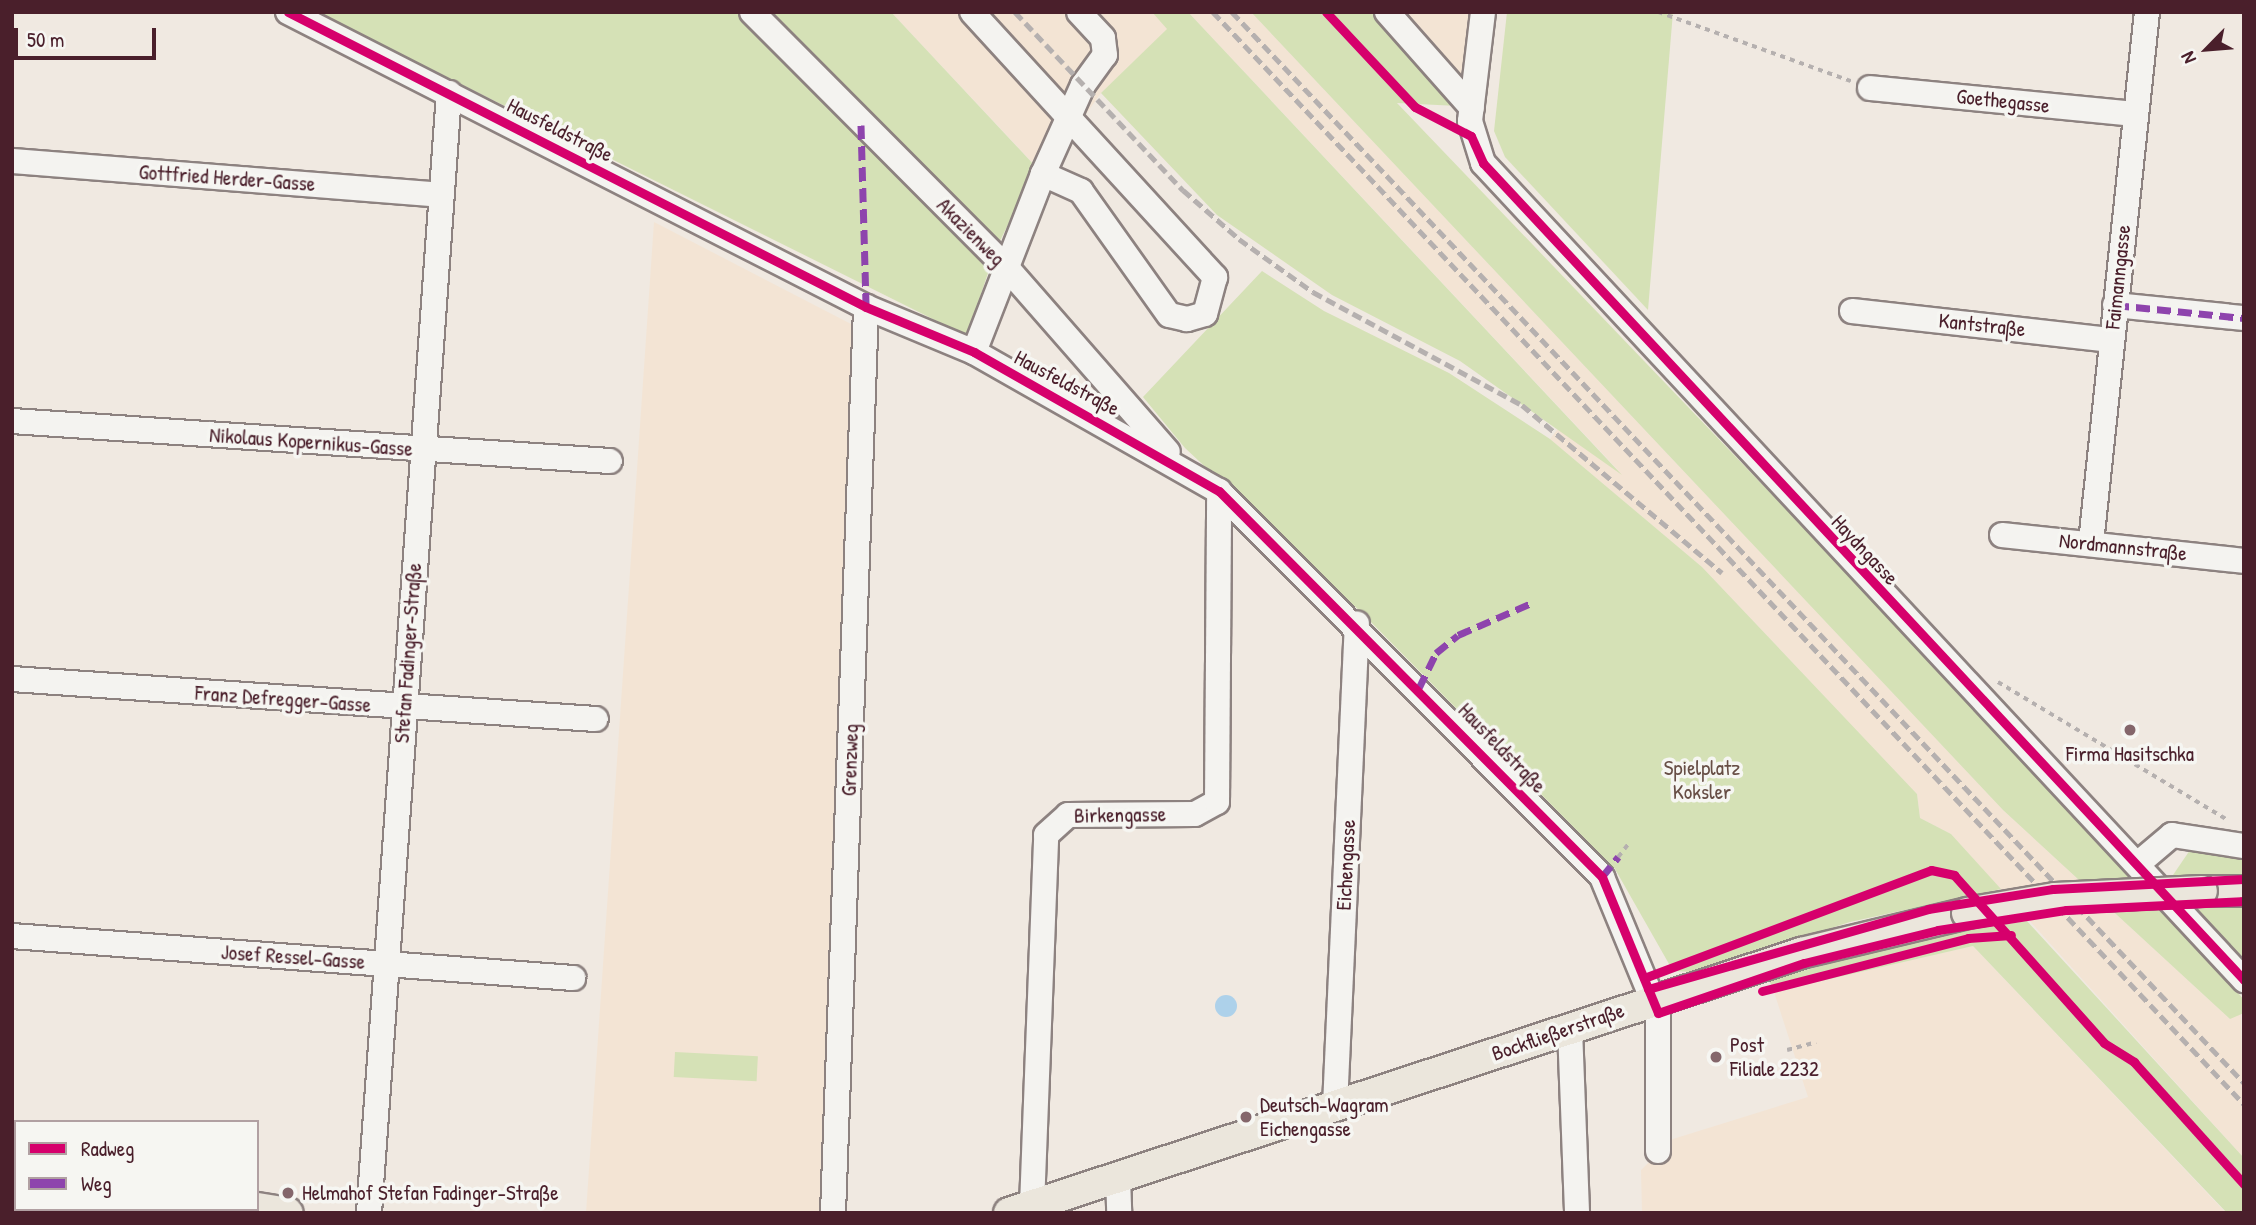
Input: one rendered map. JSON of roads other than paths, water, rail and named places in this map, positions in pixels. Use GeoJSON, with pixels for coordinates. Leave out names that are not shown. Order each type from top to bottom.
{"type":"FeatureCollection","features":[{"type":"Feature","properties":{"kind":"main road","name":"Bockfließerstraße"},"geometry":{"type":"LineString","coordinates":[[1020,1209],[1801,953],[1967,913],[2055,898],[2244,891]]}},
{"type":"Feature","properties":{"kind":"street","name":"Hausfeldstraße"},"geometry":{"type":"LineString","coordinates":[[288,12],[866,307],[974,352],[1178,463],[1219,491],[1357,624],[1602,877],[1653,1000],[1659,1026],[1658,1151]]}},
{"type":"Feature","properties":{"kind":"street","name":"Akazienweg"},"geometry":{"type":"LineString","coordinates":[[752,12],[1007,268],[1178,463]]}},
{"type":"Feature","properties":{"kind":"street"},"geometry":{"type":"LineString","coordinates":[[972,12],[1069,114],[1215,277],[1205,314],[1169,315],[1081,191],[1043,174]]}},
{"type":"Feature","properties":{"kind":"street"},"geometry":{"type":"LineString","coordinates":[[974,352],[1069,114],[1107,47],[1079,12]]}},
{"type":"Feature","properties":{"kind":"street"},"geometry":{"type":"LineString","coordinates":[[1387,12],[1472,108]]}},
{"type":"Feature","properties":{"kind":"street"},"geometry":{"type":"LineString","coordinates":[[1472,108],[1483,12]]}},
{"type":"Feature","properties":{"kind":"street","name":"Faimanngasse"},"geometry":{"type":"LineString","coordinates":[[2091,542],[2147,12]]}},
{"type":"Feature","properties":{"kind":"street","name":"Goethegasse"},"geometry":{"type":"LineString","coordinates":[[1870,88],[2137,114]]}},
{"type":"Feature","properties":{"kind":"street","name":"Stefan Fadinger-Straße"},"geometry":{"type":"LineString","coordinates":[[369,1213],[449,93]]}},
{"type":"Feature","properties":{"kind":"street","name":"Haydngasse"},"geometry":{"type":"LineString","coordinates":[[1472,108],[1471,136],[1492,174],[2140,862],[2244,980]]}},
{"type":"Feature","properties":{"kind":"street","name":"Gottfried Herder-Gasse"},"geometry":{"type":"LineString","coordinates":[[12,161],[441,195]]}},
{"type":"Feature","properties":{"kind":"street"},"geometry":{"type":"LineString","coordinates":[[2115,305],[2244,318]]}},
{"type":"Feature","properties":{"kind":"street","name":"Grenzweg"},"geometry":{"type":"LineString","coordinates":[[833,1213],[866,307]]}},
{"type":"Feature","properties":{"kind":"street","name":"Kantstraße"},"geometry":{"type":"LineString","coordinates":[[1853,311],[2111,340]]}},
{"type":"Feature","properties":{"kind":"street","name":"Nikolaus Kopernikus-Gasse"},"geometry":{"type":"LineString","coordinates":[[12,421],[610,461]]}},
{"type":"Feature","properties":{"kind":"street","name":"Birkengasse"},"geometry":{"type":"LineString","coordinates":[[1020,1209],[1046,835],[1069,815],[1195,814],[1217,802],[1219,491]]}},
{"type":"Feature","properties":{"kind":"street","name":"Nordmannstraße"},"geometry":{"type":"LineString","coordinates":[[2002,535],[2091,542],[2244,561]]}},
{"type":"Feature","properties":{"kind":"street","name":"Eichengasse"},"geometry":{"type":"LineString","coordinates":[[1335,1107],[1357,624]]}},
{"type":"Feature","properties":{"kind":"street","name":"Franz Defregger-Gasse"},"geometry":{"type":"LineString","coordinates":[[12,679],[404,708],[596,719]]}},
{"type":"Feature","properties":{"kind":"street"},"geometry":{"type":"LineString","coordinates":[[2140,862],[2172,835],[2244,846]]}},
{"type":"Feature","properties":{"kind":"street","name":"Josef Ressel-Gasse"},"geometry":{"type":"LineString","coordinates":[[12,936],[573,978]]}},
{"type":"Feature","properties":{"kind":"street"},"geometry":{"type":"LineString","coordinates":[[1570,1029],[1577,1213]]}},
{"type":"Feature","properties":{"kind":"street"},"geometry":{"type":"LineString","coordinates":[[1118,1177],[1119,1213]]}},
{"type":"Feature","properties":{"kind":"water"},"geometry":{"type":"Polygon","coordinates":[[[1226,995],[1236,1002],[1237,1006],[1230,1016],[1226,1017],[1216,1010],[1215,1006],[1222,996],[1226,995]]]}},
{"type":"Feature","properties":{"kind":"railway"},"geometry":{"type":"LineString","coordinates":[[1015,12],[1183,190],[1239,239],[1313,292],[1522,405],[1722,573]]}},
{"type":"Feature","properties":{"kind":"railway"},"geometry":{"type":"LineString","coordinates":[[1213,12],[2244,1104]]}},
{"type":"Feature","properties":{"kind":"railway"},"geometry":{"type":"LineString","coordinates":[[1232,12],[2244,1083]]}},
{"type":"Feature","properties":{"kind":"place","name":"Firma Hasitschka"},"geometry":{"type":"Point","coordinates":[2130,730]}},
{"type":"Feature","properties":{"kind":"place","name":"Post Filiale 2232"},"geometry":{"type":"Point","coordinates":[1716,1057]}},
{"type":"Feature","properties":{"kind":"place","name":"Deutsch-Wagram Eichengasse"},"geometry":{"type":"Point","coordinates":[1246,1117]}},
{"type":"Feature","properties":{"kind":"place","name":"Helmahof Stefan Fadinger-Straße"},"geometry":{"type":"Point","coordinates":[288,1193]}},
{"type":"Feature","properties":{"kind":"park label","name":"Spielplatz Koksler"},"geometry":{"type":"Point","coordinates":[1702,780]}}]}
